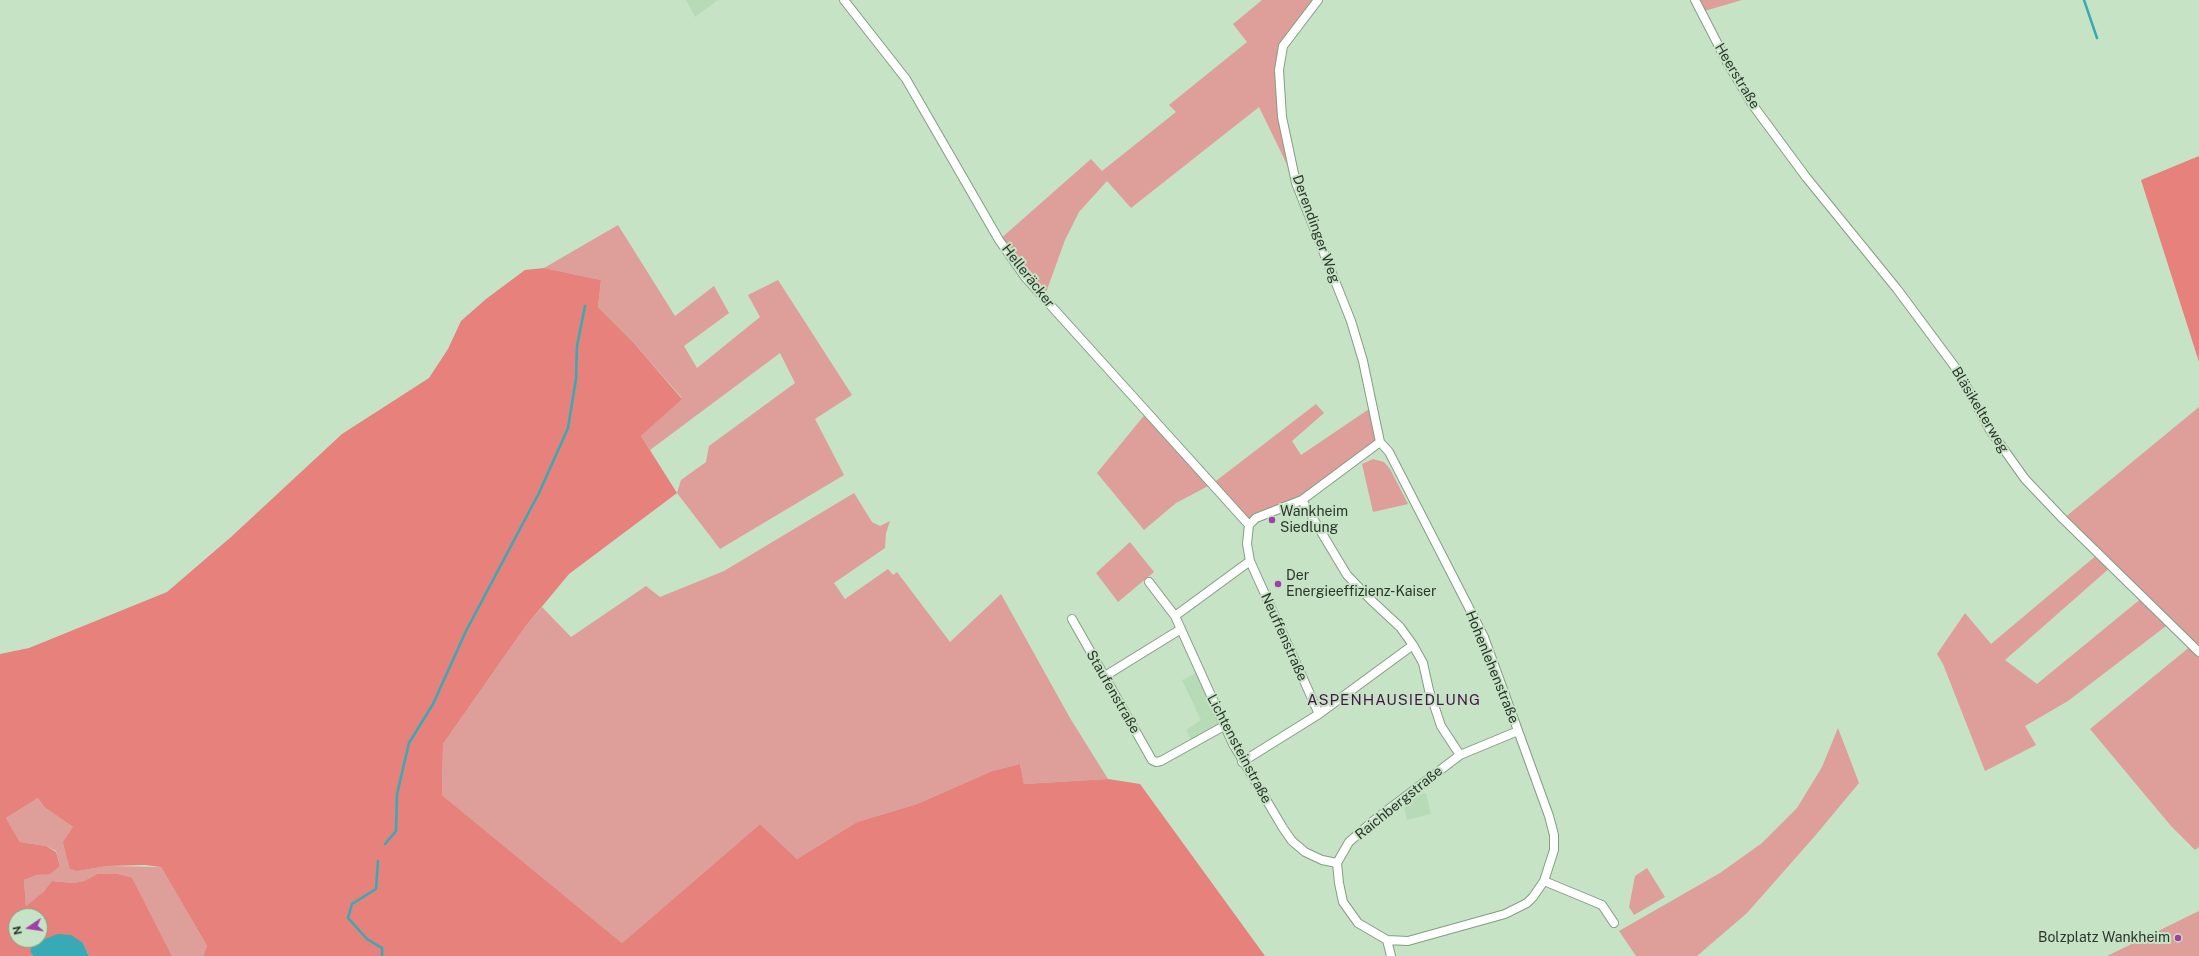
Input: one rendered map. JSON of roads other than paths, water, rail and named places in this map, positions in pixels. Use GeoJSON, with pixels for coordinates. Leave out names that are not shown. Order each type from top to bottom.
{"type":"FeatureCollection","features":[{"type":"Feature","properties":{"kind":"street","name":"Helleräcker"},"geometry":{"type":"LineString","coordinates":[[844,0],[906,79],[999,240],[1025,277],[1249,525]]}},
{"type":"Feature","properties":{"kind":"street","name":"Derendinger Weg"},"geometry":{"type":"LineString","coordinates":[[1318,0],[1283,46],[1279,70],[1282,117],[1296,183],[1351,321],[1363,361],[1380,442]]}},
{"type":"Feature","properties":{"kind":"street","name":"Heerstraße"},"geometry":{"type":"LineString","coordinates":[[1695,0],[1727,62],[1752,104],[1785,147]]}},
{"type":"Feature","properties":{"kind":"street","name":"Bläsikelterweg"},"geometry":{"type":"LineString","coordinates":[[1785,147],[1897,289],[1958,371],[1990,430],[2025,479],[2063,519],[2199,652]]}},
{"type":"Feature","properties":{"kind":"street"},"geometry":{"type":"LineString","coordinates":[[1249,525],[1256,518],[1302,500],[1380,442]]}},
{"type":"Feature","properties":{"kind":"street","name":"Hohenlehenstraße"},"geometry":{"type":"LineString","coordinates":[[1380,442],[1389,452],[1480,630],[1518,731],[1554,835],[1551,863],[1544,882]]}},
{"type":"Feature","properties":{"kind":"street"},"geometry":{"type":"LineString","coordinates":[[1302,500],[1347,574],[1371,600],[1400,627],[1414,645],[1423,663],[1429,690],[1441,726],[1460,755]]}},
{"type":"Feature","properties":{"kind":"street","name":"Neuffenstraße"},"geometry":{"type":"LineString","coordinates":[[1249,525],[1247,544],[1250,561],[1319,714]]}},
{"type":"Feature","properties":{"kind":"street"},"geometry":{"type":"LineString","coordinates":[[1175,616],[1250,561]]}},
{"type":"Feature","properties":{"kind":"street","name":"Lichtensteinstraße"},"geometry":{"type":"LineString","coordinates":[[1149,582],[1175,616],[1224,726],[1242,762],[1292,841],[1314,857],[1337,863]]}},
{"type":"Feature","properties":{"kind":"street","name":"Staufenstraße"},"geometry":{"type":"LineString","coordinates":[[1072,619],[1152,760],[1156,762],[1224,726]]}},
{"type":"Feature","properties":{"kind":"street"},"geometry":{"type":"LineString","coordinates":[[1105,676],[1181,628]]}},
{"type":"Feature","properties":{"kind":"street"},"geometry":{"type":"LineString","coordinates":[[1242,762],[1319,714],[1414,645]]}},
{"type":"Feature","properties":{"kind":"street","name":"Raichbergstraße"},"geometry":{"type":"LineString","coordinates":[[1337,863],[1350,842],[1368,826],[1460,755],[1518,731]]}},
{"type":"Feature","properties":{"kind":"street"},"geometry":{"type":"LineString","coordinates":[[1337,863],[1343,902],[1348,911],[1358,923],[1388,940],[1408,941],[1505,914],[1527,903],[1544,882],[1602,905],[1614,923]]}},
{"type":"Feature","properties":{"kind":"street"},"geometry":{"type":"LineString","coordinates":[[1388,940],[1391,956]]}},
{"type":"Feature","properties":{"kind":"water"},"geometry":{"type":"Polygon","coordinates":[[[58,934],[71,935],[83,943],[89,956],[33,956],[30,951],[32,948],[48,948],[48,938],[58,934]]]}},
{"type":"Feature","properties":{"kind":"waterway"},"geometry":{"type":"LineString","coordinates":[[2084,0],[2097,38]]}},
{"type":"Feature","properties":{"kind":"waterway"},"geometry":{"type":"LineString","coordinates":[[385,844],[396,831],[397,794],[409,743],[433,704],[466,631],[539,493],[568,428],[576,379],[577,346],[585,306]]}},
{"type":"Feature","properties":{"kind":"waterway"},"geometry":{"type":"LineString","coordinates":[[378,861],[376,889],[352,904],[348,918],[367,939],[382,948],[382,956]]}},
{"type":"Feature","properties":{"kind":"place","name":"Wankheim Siedlung"},"geometry":{"type":"Point","coordinates":[1272,520]}},
{"type":"Feature","properties":{"kind":"place","name":"Der Energieeffizienz-Kaiser"},"geometry":{"type":"Point","coordinates":[1278,584]}},
{"type":"Feature","properties":{"kind":"place","name":"Bolzplatz Wankheim"},"geometry":{"type":"Point","coordinates":[2178,938]}},
{"type":"Feature","properties":{"kind":"district","name":"ASPENHAUSIEDLUNG"},"geometry":{"type":"Point","coordinates":[1394,700]}}]}
